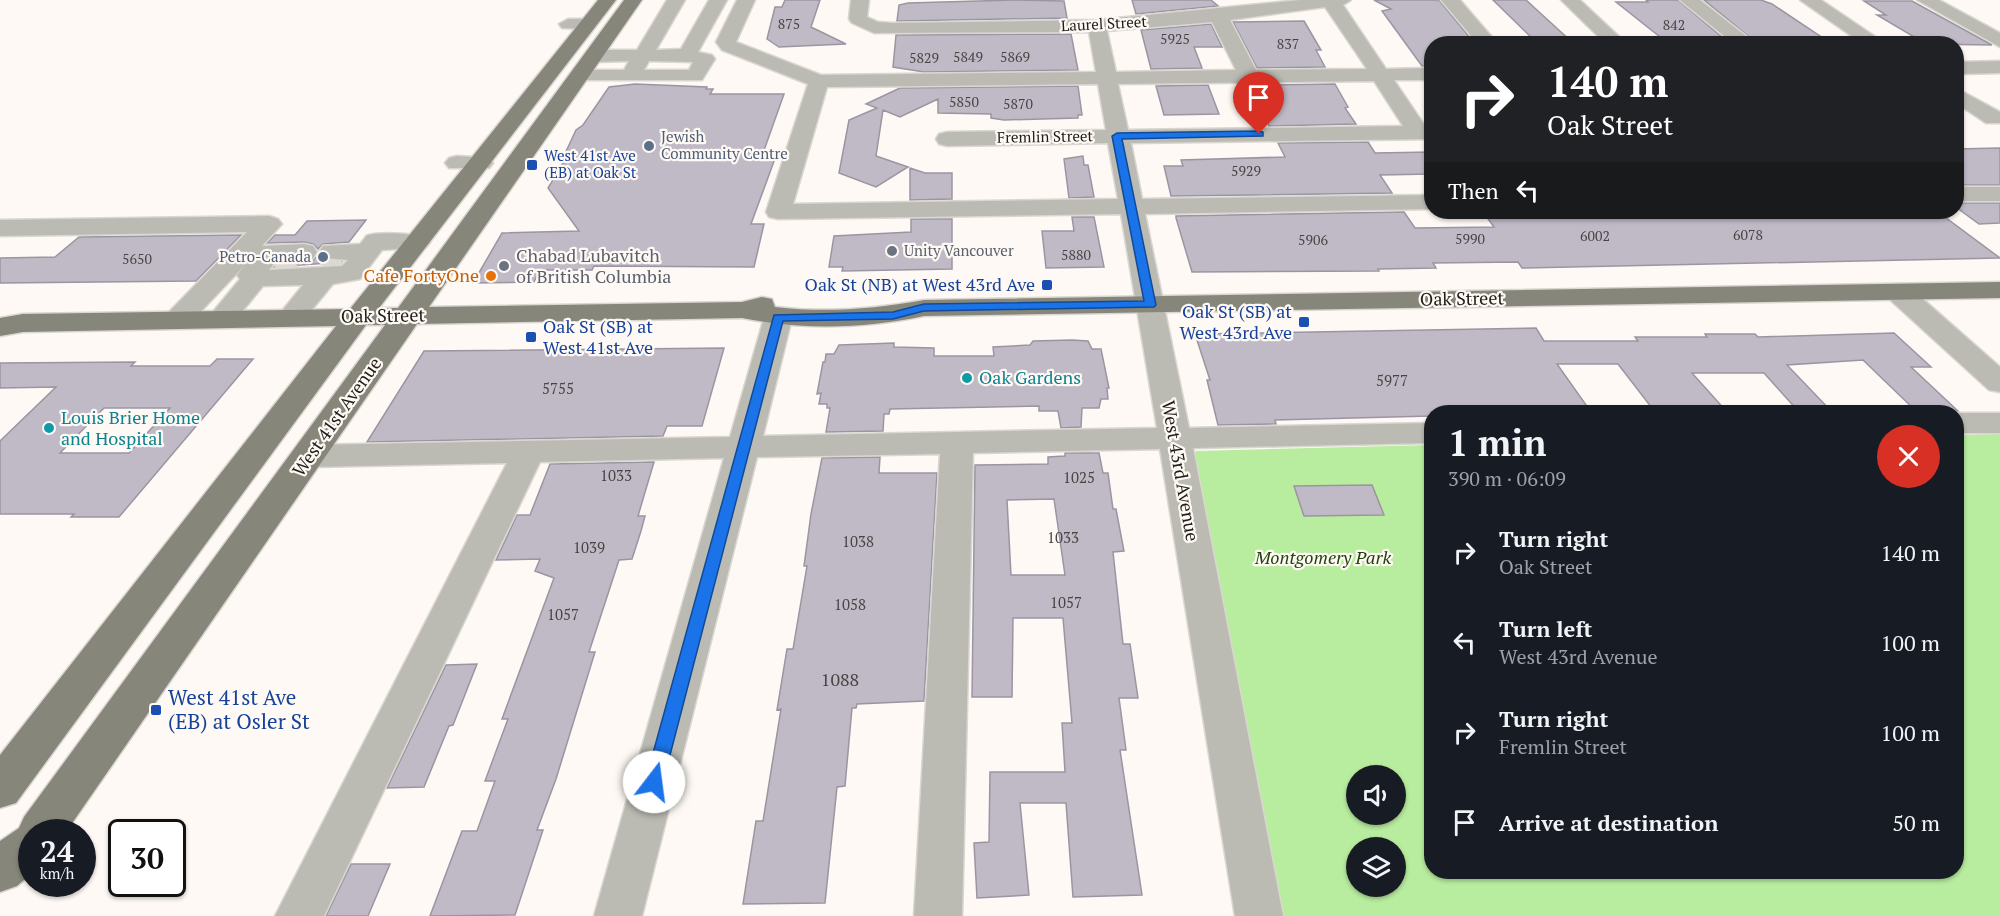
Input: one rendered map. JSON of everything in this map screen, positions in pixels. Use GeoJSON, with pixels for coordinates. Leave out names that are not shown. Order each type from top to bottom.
{"type":"FeatureCollection","features":[{"type":"Feature","properties":{"kind":"main road"},"geometry":{"type":"LineString","coordinates":[[0,789],[359,316],[480,163],[578,24],[607,0]]}},
{"type":"Feature","properties":{"kind":"main road","name":"West 41st Avenue"},"geometry":{"type":"LineString","coordinates":[[49,819],[633,0]]}},
{"type":"Feature","properties":{"kind":"main road"},"geometry":{"type":"LineString","coordinates":[[578,24],[616,24]]}},
{"type":"Feature","properties":{"kind":"main road"},"geometry":{"type":"LineString","coordinates":[[480,163],[517,163]]}},
{"type":"Feature","properties":{"kind":"main road","name":"Oak Street"},"geometry":{"type":"LineString","coordinates":[[742,310],[778,318],[893,315],[924,308],[2000,290]]}},
{"type":"Feature","properties":{"kind":"main road","name":"Oak Street"},"geometry":{"type":"LineString","coordinates":[[8,321],[742,310],[781,301],[894,299],[924,308]]}},
{"type":"Feature","properties":{"kind":"main road"},"geometry":{"type":"LineString","coordinates":[[0,870],[18,855]]}},
{"type":"Feature","properties":{"kind":"street"},"geometry":{"type":"LineString","coordinates":[[630,76],[676,0]]}},
{"type":"Feature","properties":{"kind":"street"},"geometry":{"type":"LineString","coordinates":[[687,55],[718,0]]}},
{"type":"Feature","properties":{"kind":"street"},"geometry":{"type":"LineString","coordinates":[[746,0],[725,42],[729,46],[819,81],[1424,74]]}},
{"type":"Feature","properties":{"kind":"street","name":"Laurel Street"},"geometry":{"type":"LineString","coordinates":[[860,0],[858,19],[865,24],[892,29],[1097,26],[1216,16],[1336,1]]}},
{"type":"Feature","properties":{"kind":"street"},"geometry":{"type":"LineString","coordinates":[[1450,0],[1482,36]]}},
{"type":"Feature","properties":{"kind":"street"},"geometry":{"type":"LineString","coordinates":[[1570,0],[1609,36]]}},
{"type":"Feature","properties":{"kind":"street"},"geometry":{"type":"LineString","coordinates":[[1689,0],[1736,36]]}},
{"type":"Feature","properties":{"kind":"street"},"geometry":{"type":"LineString","coordinates":[[1809,0],[1865,36]]}},
{"type":"Feature","properties":{"kind":"street"},"geometry":{"type":"LineString","coordinates":[[1926,0],[2000,41]]}},
{"type":"Feature","properties":{"kind":"street"},"geometry":{"type":"LineString","coordinates":[[1336,1],[1336,7],[1380,74],[1424,132]]}},
{"type":"Feature","properties":{"kind":"street"},"geometry":{"type":"LineString","coordinates":[[974,28],[975,9]]}},
{"type":"Feature","properties":{"kind":"street"},"geometry":{"type":"LineString","coordinates":[[1216,16],[1222,21],[1250,76]]}},
{"type":"Feature","properties":{"kind":"street","name":"West 43rd Avenue"},"geometry":{"type":"LineString","coordinates":[[1097,26],[1175,438],[1259,916]]}},
{"type":"Feature","properties":{"kind":"street"},"geometry":{"type":"LineString","coordinates":[[579,76],[695,76],[705,59],[687,55],[594,56]]}},
{"type":"Feature","properties":{"kind":"street"},"geometry":{"type":"LineString","coordinates":[[1964,68],[2000,68]]}},
{"type":"Feature","properties":{"kind":"street"},"geometry":{"type":"LineString","coordinates":[[819,81],[778,212],[1424,202]]}},
{"type":"Feature","properties":{"kind":"street"},"geometry":{"type":"LineString","coordinates":[[1964,100],[1996,123]]}},
{"type":"Feature","properties":{"kind":"street"},"geometry":{"type":"LineString","coordinates":[[1965,125],[1996,123]]}},
{"type":"Feature","properties":{"kind":"street","name":"Fremlin Street"},"geometry":{"type":"LineString","coordinates":[[947,139],[1424,132]]}},
{"type":"Feature","properties":{"kind":"street"},"geometry":{"type":"LineString","coordinates":[[457,163],[480,163]]}},
{"type":"Feature","properties":{"kind":"street"},"geometry":{"type":"LineString","coordinates":[[1964,194],[2000,194]]}},
{"type":"Feature","properties":{"kind":"street"},"geometry":{"type":"LineString","coordinates":[[0,228],[269,224],[177,320]]}},
{"type":"Feature","properties":{"kind":"street"},"geometry":{"type":"LineString","coordinates":[[221,319],[284,265],[339,260],[375,242],[417,243]]}},
{"type":"Feature","properties":{"kind":"street"},"geometry":{"type":"LineString","coordinates":[[291,317],[339,260]]}},
{"type":"Feature","properties":{"kind":"street"},"geometry":{"type":"LineString","coordinates":[[1898,292],[2000,382]]}},
{"type":"Feature","properties":{"kind":"street"},"geometry":{"type":"LineString","coordinates":[[618,916],[778,318]]}},
{"type":"Feature","properties":{"kind":"street"},"geometry":{"type":"LineString","coordinates":[[1964,423],[2000,423]]}},
{"type":"Feature","properties":{"kind":"street"},"geometry":{"type":"LineString","coordinates":[[310,456],[1424,433]]}},
{"type":"Feature","properties":{"kind":"street"},"geometry":{"type":"LineString","coordinates":[[938,916],[957,443]]}},
{"type":"Feature","properties":{"kind":"street"},"geometry":{"type":"LineString","coordinates":[[299,916],[529,452]]}},
{"type":"Feature","properties":{"kind":"green space","name":"Montgomery Park"},"geometry":{"type":"Polygon","coordinates":[[[2000,434],[2000,916],[1284,916],[1193,458],[1196,451],[1424,445],[1424,879],[1964,879],[1964,435],[2000,434]]]}},
{"type":"Feature","properties":{"kind":"building"},"geometry":{"type":"Polygon","coordinates":[[[785,0],[820,0],[811,27],[846,44],[779,47],[767,39],[775,7],[782,7],[785,0]]]}},
{"type":"Feature","properties":{"kind":"building"},"geometry":{"type":"Polygon","coordinates":[[[1132,0],[1211,0],[1218,6],[1136,14],[1132,0]]]}},
{"type":"Feature","properties":{"kind":"building"},"geometry":{"type":"Polygon","coordinates":[[[1374,0],[1439,0],[1468,36],[1424,36],[1424,66],[1422,66],[1382,11],[1391,9],[1374,0]]]}},
{"type":"Feature","properties":{"kind":"building"},"geometry":{"type":"Polygon","coordinates":[[[1493,0],[1526,0],[1565,36],[1530,36],[1493,0]]]}},
{"type":"Feature","properties":{"kind":"building"},"geometry":{"type":"Polygon","coordinates":[[[1646,0],[1678,0],[1721,36],[1659,36],[1616,2],[1648,2],[1646,0]]]}},
{"type":"Feature","properties":{"kind":"building"},"geometry":{"type":"Polygon","coordinates":[[[1704,0],[1761,0],[1772,4],[1820,36],[1748,36],[1704,0]]]}},
{"type":"Feature","properties":{"kind":"building"},"geometry":{"type":"Polygon","coordinates":[[[1064,1],[1067,18],[897,21],[899,5],[908,3],[1064,1]]]}},
{"type":"Feature","properties":{"kind":"building"},"geometry":{"type":"Polygon","coordinates":[[[1864,1],[1912,1],[1992,45],[1964,45],[1964,36],[1912,36],[1877,15],[1886,15],[1864,1]]]}},
{"type":"Feature","properties":{"kind":"building"},"geometry":{"type":"Polygon","coordinates":[[[1304,21],[1321,50],[1316,50],[1325,67],[1257,68],[1233,22],[1304,21]]]}},
{"type":"Feature","properties":{"kind":"building"},"geometry":{"type":"Polygon","coordinates":[[[1211,24],[1222,47],[1194,47],[1202,68],[1151,69],[1141,30],[1211,24]]]}},
{"type":"Feature","properties":{"kind":"building"},"geometry":{"type":"Polygon","coordinates":[[[1071,34],[1078,70],[924,72],[893,67],[896,35],[1071,34]]]}},
{"type":"Feature","properties":{"kind":"building"},"geometry":{"type":"Polygon","coordinates":[[[635,84],[707,87],[706,89],[713,89],[710,94],[784,94],[762,156],[777,153],[751,224],[764,224],[754,267],[594,266],[592,270],[540,270],[534,282],[473,283],[502,233],[579,231],[548,188],[566,158],[563,158],[576,130],[583,125],[609,87],[635,84]]]}},
{"type":"Feature","properties":{"kind":"building"},"geometry":{"type":"Polygon","coordinates":[[[1335,84],[1348,107],[1345,108],[1356,124],[1269,126],[1256,99],[1269,99],[1261,85],[1335,84]]]}},
{"type":"Feature","properties":{"kind":"building"},"geometry":{"type":"Polygon","coordinates":[[[1208,85],[1219,114],[1164,115],[1156,86],[1208,85]]]}},
{"type":"Feature","properties":{"kind":"building"},"geometry":{"type":"Polygon","coordinates":[[[1078,86],[1082,115],[1078,115],[1078,118],[1004,120],[991,118],[991,114],[938,113],[938,99],[900,117],[883,110],[876,156],[908,167],[876,187],[839,173],[849,120],[877,108],[866,104],[900,88],[1078,86]]]}},
{"type":"Feature","properties":{"kind":"building"},"geometry":{"type":"Polygon","coordinates":[[[1368,142],[1375,153],[1424,152],[1424,174],[1380,175],[1392,193],[1171,196],[1164,166],[1183,166],[1181,160],[1285,157],[1278,143],[1368,142]]]}},
{"type":"Feature","properties":{"kind":"building"},"geometry":{"type":"Polygon","coordinates":[[[2000,148],[2000,185],[1964,185],[1964,149],[2000,148]]]}},
{"type":"Feature","properties":{"kind":"building"},"geometry":{"type":"Polygon","coordinates":[[[1083,156],[1084,165],[1088,165],[1094,197],[1069,198],[1064,159],[1083,156]]]}},
{"type":"Feature","properties":{"kind":"building"},"geometry":{"type":"Polygon","coordinates":[[[910,168],[925,173],[952,173],[952,199],[910,200],[910,168]]]}},
{"type":"Feature","properties":{"kind":"building"},"geometry":{"type":"Polygon","coordinates":[[[1964,203],[2000,203],[2000,223],[1979,224],[1964,213],[1964,203]]]}},
{"type":"Feature","properties":{"kind":"building"},"geometry":{"type":"Polygon","coordinates":[[[1404,212],[1415,228],[1494,227],[1488,219],[1947,219],[2000,258],[1522,268],[1518,262],[1433,263],[1436,268],[1378,269],[1379,271],[1192,272],[1176,216],[1404,212]]]}},
{"type":"Feature","properties":{"kind":"building"},"geometry":{"type":"Polygon","coordinates":[[[1072,217],[1094,217],[1104,267],[1046,268],[1042,231],[1074,231],[1072,217]]]}},
{"type":"Feature","properties":{"kind":"building","name":"Unity Vancouver"},"geometry":{"type":"Polygon","coordinates":[[[911,219],[952,219],[952,269],[842,271],[843,267],[829,267],[834,236],[911,232],[911,219]]]}},
{"type":"Feature","properties":{"kind":"building"},"geometry":{"type":"Polygon","coordinates":[[[366,220],[349,242],[323,244],[318,249],[313,244],[304,242],[267,243],[275,235],[295,235],[307,221],[366,220]]]}},
{"type":"Feature","properties":{"kind":"building"},"geometry":{"type":"Polygon","coordinates":[[[241,235],[196,281],[0,283],[0,258],[55,257],[79,237],[241,235]]]}},
{"type":"Feature","properties":{"kind":"building"},"geometry":{"type":"Polygon","coordinates":[[[318,255],[323,260],[343,262],[274,267],[278,262],[313,260],[318,255]]]}},
{"type":"Feature","properties":{"kind":"building"},"geometry":{"type":"Polygon","coordinates":[[[1536,328],[1544,341],[1638,341],[1635,337],[1707,337],[1705,334],[1755,334],[1758,337],[1894,333],[1931,367],[1911,367],[1952,405],[1910,405],[1863,360],[1787,365],[1825,405],[1793,405],[1764,373],[1692,373],[1721,405],[1650,405],[1618,364],[1557,364],[1586,405],[1424,405],[1424,416],[1275,420],[1276,424],[1218,425],[1207,380],[1210,380],[1195,334],[1536,328]]]}},
{"type":"Feature","properties":{"kind":"building","name":"Oak Gardens"},"geometry":{"type":"Polygon","coordinates":[[[1033,341],[1088,341],[1092,349],[1101,349],[1109,388],[1107,388],[1108,399],[1101,399],[1099,408],[1082,408],[1081,427],[1061,428],[1058,411],[1039,411],[1039,406],[890,409],[889,414],[884,414],[883,431],[826,432],[830,408],[827,408],[827,404],[819,404],[821,393],[817,394],[826,354],[834,354],[839,345],[894,343],[894,347],[934,348],[934,356],[994,356],[993,347],[1030,345],[1033,341]]]}},
{"type":"Feature","properties":{"kind":"building"},"geometry":{"type":"Polygon","coordinates":[[[724,348],[702,426],[667,426],[663,436],[367,442],[424,351],[724,348]]]}},
{"type":"Feature","properties":{"kind":"building","name":"Louis Brier Home and Hospital"},"geometry":{"type":"Polygon","coordinates":[[[217,359],[253,359],[119,517],[71,517],[74,514],[0,514],[0,441],[56,387],[0,388],[0,363],[135,362],[131,366],[210,366],[217,359]],[[104,408],[60,453],[129,453],[170,408],[104,408]]]}},
{"type":"Feature","properties":{"kind":"building"},"geometry":{"type":"Polygon","coordinates":[[[1065,453],[1099,453],[1103,473],[1108,473],[1113,509],[1116,509],[1124,551],[1113,552],[1123,644],[1130,644],[1138,698],[1119,698],[1126,750],[1120,750],[1142,895],[1073,897],[1066,803],[1020,803],[1029,895],[977,898],[974,843],[989,842],[990,772],[1065,772],[1062,723],[1072,723],[1063,618],[1013,618],[1012,697],[972,697],[975,465],[1048,464],[1048,457],[1065,456],[1065,453]],[[1054,499],[1007,500],[1011,575],[1065,575],[1054,499]]]}},
{"type":"Feature","properties":{"kind":"building"},"geometry":{"type":"Polygon","coordinates":[[[880,457],[879,473],[937,473],[924,701],[857,704],[856,708],[852,708],[845,786],[837,787],[825,903],[743,904],[756,821],[763,821],[781,709],[777,710],[787,649],[793,649],[807,566],[804,566],[811,514],[822,458],[880,457]]]}},
{"type":"Feature","properties":{"kind":"building"},"geometry":{"type":"Polygon","coordinates":[[[654,462],[638,516],[645,516],[641,531],[632,559],[619,560],[589,652],[595,652],[556,779],[537,830],[543,830],[515,915],[430,916],[462,831],[477,831],[495,781],[485,781],[508,719],[502,719],[554,578],[535,571],[540,559],[496,560],[517,515],[530,515],[550,464],[654,462]]]}},
{"type":"Feature","properties":{"kind":"building"},"geometry":{"type":"Polygon","coordinates":[[[1372,485],[1384,515],[1304,516],[1294,486],[1372,485]]]}},
{"type":"Feature","properties":{"kind":"building"},"geometry":{"type":"Polygon","coordinates":[[[477,664],[453,725],[449,726],[424,787],[387,788],[446,665],[477,664]]]}},
{"type":"Feature","properties":{"kind":"building"},"geometry":{"type":"Polygon","coordinates":[[[351,864],[390,864],[368,916],[326,916],[351,864]]]}},
{"type":"Feature","properties":{"kind":"tunnel"},"geometry":{"type":"LineString","coordinates":[[279,271],[291,259]]}},
{"type":"Feature","properties":{"kind":"tunnel"},"geometry":{"type":"LineString","coordinates":[[329,271],[339,259]]}},
{"type":"Feature","properties":{"kind":"place","name":"Jewish Community Centre"},"geometry":{"type":"Point","coordinates":[649,146]}},
{"type":"Feature","properties":{"kind":"place","name":"West 41st Ave (EB) at Oak St"},"geometry":{"type":"Point","coordinates":[532,165]}},
{"type":"Feature","properties":{"kind":"place","name":"Unity Vancouver"},"geometry":{"type":"Point","coordinates":[892,251]}},
{"type":"Feature","properties":{"kind":"place","name":"Petro-Canada"},"geometry":{"type":"Point","coordinates":[323,257]}},
{"type":"Feature","properties":{"kind":"place","name":"Chabad Lubavitch of British Columbia"},"geometry":{"type":"Point","coordinates":[504,266]}},
{"type":"Feature","properties":{"kind":"place","name":"Cafe FortyOne"},"geometry":{"type":"Point","coordinates":[491,276]}},
{"type":"Feature","properties":{"kind":"place","name":"Oak St (NB) at West 43rd Ave"},"geometry":{"type":"Point","coordinates":[1047,285]}},
{"type":"Feature","properties":{"kind":"place","name":"Oak St (SB) at West 43rd Ave"},"geometry":{"type":"Point","coordinates":[1304,322]}},
{"type":"Feature","properties":{"kind":"place","name":"Oak St (SB) at West 41st Ave"},"geometry":{"type":"Point","coordinates":[531,337]}},
{"type":"Feature","properties":{"kind":"place","name":"Oak Gardens"},"geometry":{"type":"Point","coordinates":[967,378]}},
{"type":"Feature","properties":{"kind":"place","name":"Louis Brier Home and Hospital"},"geometry":{"type":"Point","coordinates":[49,428]}},
{"type":"Feature","properties":{"kind":"place","name":"West 41st Ave (EB) at Osler St"},"geometry":{"type":"Point","coordinates":[156,710]}},
{"type":"Feature","properties":{"kind":"route"},"geometry":{"type":"LineString","coordinates":[[654,782],[778,318],[893,315],[924,308],[1150,305],[1117,136],[1259,134]]}}]}
